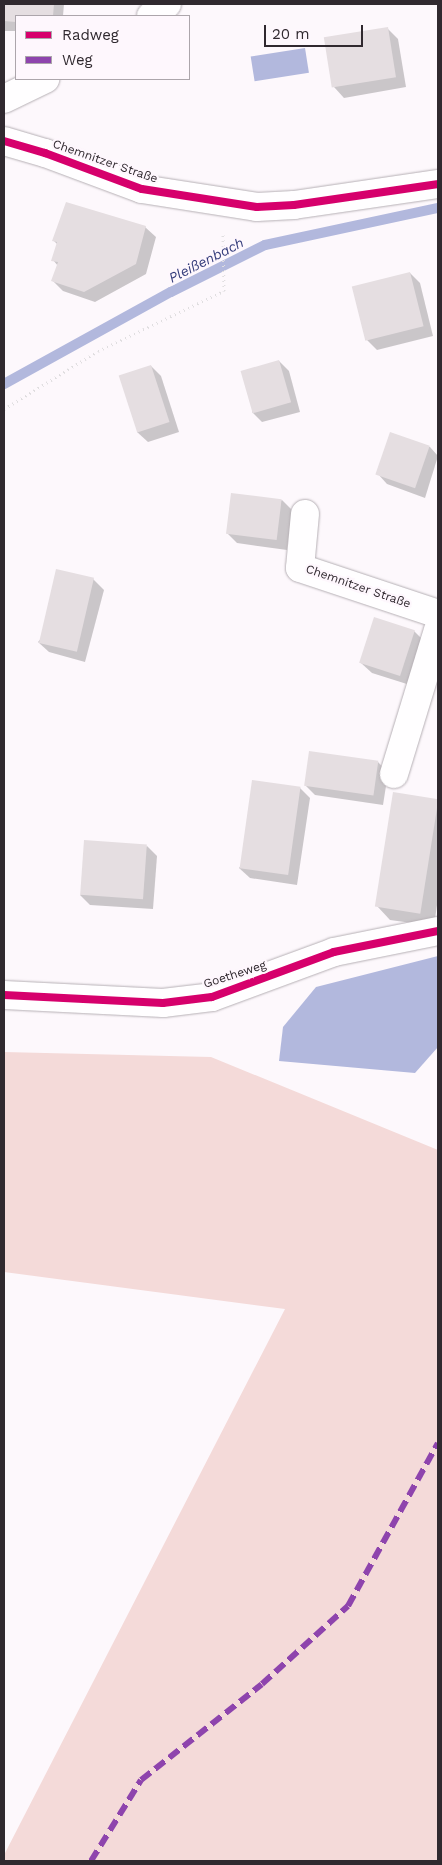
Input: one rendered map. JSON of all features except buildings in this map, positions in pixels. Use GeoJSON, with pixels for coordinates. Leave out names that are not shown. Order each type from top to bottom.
{"type":"FeatureCollection","features":[{"type":"Feature","properties":{"kind":"street"},"geometry":{"type":"LineString","coordinates":[[152,15],[167,4]]}},
{"type":"Feature","properties":{"kind":"street"},"geometry":{"type":"LineString","coordinates":[[4,99],[43,80]]}},
{"type":"Feature","properties":{"kind":"street","name":"Chemnitzer Straße"},"geometry":{"type":"LineString","coordinates":[[4,141],[45,153],[142,189],[257,206],[294,205],[438,184]]}},
{"type":"Feature","properties":{"kind":"street","name":"Chemnitzer Straße"},"geometry":{"type":"LineString","coordinates":[[306,514],[300,568],[438,614]]}},
{"type":"Feature","properties":{"kind":"street"},"geometry":{"type":"LineString","coordinates":[[394,774],[438,630]]}},
{"type":"Feature","properties":{"kind":"street","name":"Goetheweg"},"geometry":{"type":"LineString","coordinates":[[4,995],[163,1003],[212,997],[334,952],[438,931]]}},
{"type":"Feature","properties":{"kind":"path"},"geometry":{"type":"LineString","coordinates":[[4,409],[98,351],[224,291],[223,239]]}},
{"type":"Feature","properties":{"kind":"shaded area"},"geometry":{"type":"Polygon","coordinates":[[[4,1052],[211,1057],[438,1150],[438,1861],[4,1861],[4,1855],[285,1309],[4,1272],[4,1052]]]}},
{"type":"Feature","properties":{"kind":"water"},"geometry":{"type":"Polygon","coordinates":[[[305,48],[309,73],[255,81],[251,57],[305,48]]]}},
{"type":"Feature","properties":{"kind":"water"},"geometry":{"type":"Polygon","coordinates":[[[438,956],[438,1047],[415,1073],[279,1061],[283,1027],[316,987],[438,956]]]}},
{"type":"Feature","properties":{"kind":"waterway","name":"Pleißenbach"},"geometry":{"type":"LineString","coordinates":[[4,384],[171,292],[265,245],[438,208]]}},
{"type":"Feature","properties":{"kind":"marked path"},"geometry":{"type":"LineString","coordinates":[[91,1861],[141,1780],[262,1684],[348,1606],[438,1443]]}},
{"type":"Feature","properties":{"kind":"cycle path"},"geometry":{"type":"LineString","coordinates":[[4,141],[45,153],[142,189],[257,207],[294,205],[438,184]]}},
{"type":"Feature","properties":{"kind":"cycle path"},"geometry":{"type":"LineString","coordinates":[[4,995],[163,1003],[212,997],[334,952],[438,931]]}}]}
